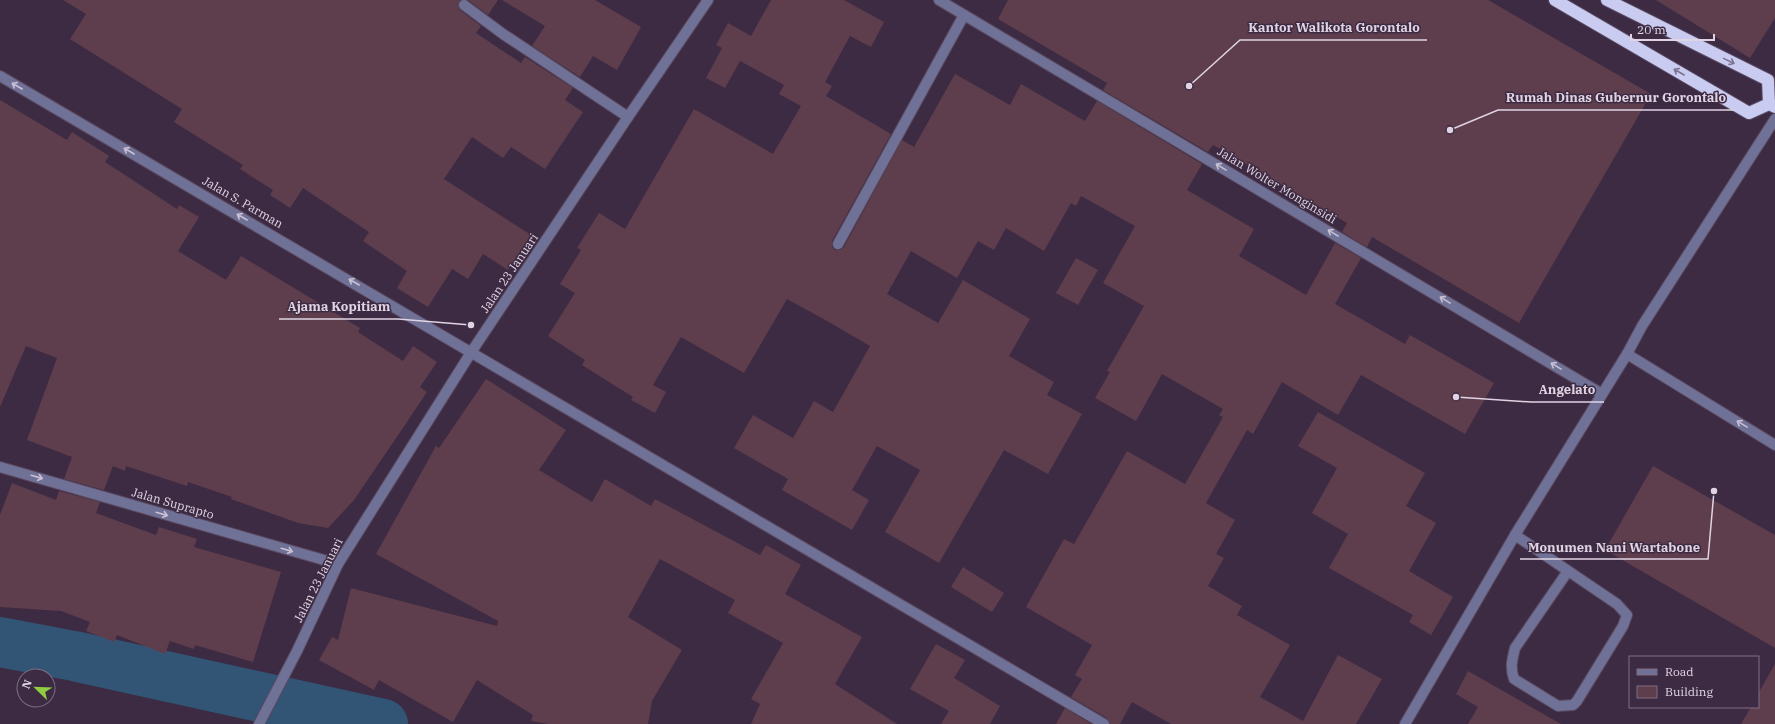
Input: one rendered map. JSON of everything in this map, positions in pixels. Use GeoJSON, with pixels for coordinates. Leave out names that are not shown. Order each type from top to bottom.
{"type":"FeatureCollection","features":[{"type":"Feature","properties":{"kind":"highway"},"geometry":{"type":"LineString","coordinates":[[1555,0],[1749,113],[1772,106],[1768,80],[1607,0]]}},
{"type":"Feature","properties":{"kind":"street","name":"Jalan 23 Januari"},"geometry":{"type":"LineString","coordinates":[[259,724],[297,651],[338,564],[472,352],[628,117],[708,0]]}},
{"type":"Feature","properties":{"kind":"street","name":"Jalan Wolter Monginsidi"},"geometry":{"type":"LineString","coordinates":[[939,0],[1602,394]]}},
{"type":"Feature","properties":{"kind":"street"},"geometry":{"type":"LineString","coordinates":[[464,5],[503,34],[628,117]]}},
{"type":"Feature","properties":{"kind":"street"},"geometry":{"type":"LineString","coordinates":[[838,244],[964,15]]}},
{"type":"Feature","properties":{"kind":"street","name":"Jalan S. Parman"},"geometry":{"type":"LineString","coordinates":[[0,76],[1104,724]]}},
{"type":"Feature","properties":{"kind":"street"},"geometry":{"type":"LineString","coordinates":[[1405,724],[1515,535],[1627,354],[1642,326],[1775,119]]}},
{"type":"Feature","properties":{"kind":"street"},"geometry":{"type":"LineString","coordinates":[[1627,354],[1775,445]]}},
{"type":"Feature","properties":{"kind":"street","name":"Jalan Suprapto"},"geometry":{"type":"LineString","coordinates":[[0,467],[338,564]]}},
{"type":"Feature","properties":{"kind":"street"},"geometry":{"type":"LineString","coordinates":[[1515,535],[1623,608],[1627,615],[1623,626],[1577,701],[1573,706],[1558,706],[1514,679],[1511,663],[1516,648],[1568,571]]}},
{"type":"Feature","properties":{"kind":"building"},"geometry":{"type":"Polygon","coordinates":[[[63,0],[460,0],[458,5],[460,10],[481,26],[476,33],[521,63],[525,57],[573,88],[565,100],[583,112],[545,169],[511,147],[503,158],[472,137],[444,179],[531,235],[508,270],[483,254],[468,279],[452,269],[428,307],[397,288],[407,271],[363,241],[369,232],[303,188],[290,208],[270,195],[273,190],[240,169],[243,165],[174,122],[182,109],[70,39],[86,14],[63,0]]]}},
{"type":"Feature","properties":{"kind":"building"},"geometry":{"type":"Polygon","coordinates":[[[468,0],[498,0],[488,15],[468,0]]]}},
{"type":"Feature","properties":{"kind":"building"},"geometry":{"type":"Polygon","coordinates":[[[502,0],[595,0],[641,27],[617,70],[593,56],[580,77],[532,46],[545,26],[502,0]]]}},
{"type":"Feature","properties":{"kind":"building"},"geometry":{"type":"Polygon","coordinates":[[[771,0],[844,0],[884,22],[871,47],[850,36],[825,82],[832,86],[826,96],[891,134],[832,241],[832,247],[835,250],[841,250],[844,247],[902,140],[914,147],[955,74],[1010,105],[1021,84],[1085,121],[1097,101],[1202,164],[1187,190],[1254,229],[1239,256],[1306,295],[1335,243],[1361,258],[1335,304],[1405,344],[1410,335],[1494,383],[1465,434],[1361,375],[1338,415],[1282,382],[1253,434],[1247,430],[1206,503],[1235,520],[1216,554],[1224,558],[1208,586],[1242,606],[1237,615],[1290,645],[1260,697],[1303,721],[1338,655],[1382,679],[1356,724],[1171,724],[1132,702],[1120,724],[1110,724],[1107,718],[1071,697],[1082,679],[1075,675],[1092,645],[1026,607],[1064,539],[1074,544],[1127,451],[1185,484],[1223,417],[1219,415],[1223,409],[1162,374],[1136,421],[1095,398],[1110,372],[1107,371],[1144,306],[1103,283],[1135,226],[1081,196],[1076,206],[1071,203],[1044,251],[1006,228],[994,250],[978,241],[957,278],[911,251],[887,294],[938,323],[963,280],[1030,319],[1009,356],[1054,382],[1047,395],[1082,414],[1048,474],[1004,450],[939,563],[885,532],[920,470],[877,446],[852,490],[869,500],[852,530],[782,490],[788,479],[734,448],[753,415],[793,438],[814,401],[833,412],[870,346],[827,321],[787,299],[744,373],[681,337],[653,385],[666,392],[655,413],[631,400],[633,397],[582,365],[585,360],[548,336],[575,293],[560,284],[581,250],[577,248],[599,213],[625,229],[694,109],[773,154],[801,106],[779,94],[784,85],[740,61],[725,88],[706,78],[722,48],[716,45],[728,23],[751,36],[771,0]]]}},
{"type":"Feature","properties":{"kind":"building"},"geometry":{"type":"Polygon","coordinates":[[[1008,0],[1488,0],[1651,94],[1519,323],[1372,237],[1367,247],[1342,232],[1347,223],[1213,145],[1208,152],[1103,90],[1107,83],[998,19],[1008,0]]]}},
{"type":"Feature","properties":{"kind":"building"},"geometry":{"type":"Polygon","coordinates":[[[1656,0],[1775,0],[1775,18],[1750,58],[1656,0]]]}},
{"type":"Feature","properties":{"kind":"building"},"geometry":{"type":"Polygon","coordinates":[[[0,100],[67,140],[72,132],[109,156],[105,162],[177,209],[179,205],[199,217],[178,251],[226,280],[241,256],[360,328],[358,332],[403,361],[413,346],[437,362],[420,387],[427,392],[354,500],[328,528],[298,523],[231,499],[232,497],[188,482],[187,486],[126,466],[125,471],[113,466],[104,490],[64,479],[72,457],[27,440],[57,358],[26,346],[0,407],[0,100]]]}},
{"type":"Feature","properties":{"kind":"building"},"geometry":{"type":"Polygon","coordinates":[[[1076,258],[1098,270],[1078,305],[1056,293],[1076,258]]]}},
{"type":"Feature","properties":{"kind":"building"},"geometry":{"type":"Polygon","coordinates":[[[486,379],[566,430],[539,470],[592,502],[605,479],[651,506],[655,499],[760,555],[766,545],[801,565],[785,594],[862,637],[835,684],[897,724],[751,724],[760,704],[751,699],[783,643],[728,613],[735,600],[660,559],[628,617],[682,650],[652,701],[648,724],[548,724],[531,721],[533,715],[477,680],[453,722],[379,680],[374,690],[319,660],[332,637],[338,640],[351,588],[497,626],[498,621],[376,554],[436,446],[439,448],[486,379]]]}},
{"type":"Feature","properties":{"kind":"building"},"geometry":{"type":"Polygon","coordinates":[[[1318,412],[1425,473],[1406,506],[1436,523],[1409,571],[1453,597],[1431,635],[1409,622],[1413,615],[1329,568],[1348,534],[1312,513],[1337,468],[1298,446],[1318,412]]]}},
{"type":"Feature","properties":{"kind":"building"},"geometry":{"type":"Polygon","coordinates":[[[1653,466],[1775,535],[1775,648],[1605,550],[1653,466]]]}},
{"type":"Feature","properties":{"kind":"building"},"geometry":{"type":"Polygon","coordinates":[[[12,483],[56,500],[59,491],[100,502],[96,513],[156,535],[159,527],[197,539],[194,547],[281,572],[253,662],[195,645],[194,649],[170,641],[165,654],[117,635],[114,642],[86,631],[90,622],[61,611],[0,607],[0,515],[12,483]]]}},
{"type":"Feature","properties":{"kind":"building"},"geometry":{"type":"Polygon","coordinates":[[[963,567],[1004,593],[992,612],[951,587],[963,567]]]}},
{"type":"Feature","properties":{"kind":"building"},"geometry":{"type":"Polygon","coordinates":[[[936,644],[965,660],[954,678],[1000,706],[990,724],[941,724],[949,711],[910,689],[936,644]]]}},
{"type":"Feature","properties":{"kind":"building"},"geometry":{"type":"Polygon","coordinates":[[[1775,664],[1775,724],[1741,724],[1750,708],[1759,708],[1759,692],[1775,664]]]}},
{"type":"Feature","properties":{"kind":"building"},"geometry":{"type":"Polygon","coordinates":[[[1468,671],[1561,724],[1468,724],[1478,707],[1456,694],[1468,671]]]}},
{"type":"Feature","properties":{"kind":"building"},"geometry":{"type":"Polygon","coordinates":[[[1065,708],[1091,724],[1056,724],[1065,708]]]}},
{"type":"Feature","properties":{"kind":"waterway"},"geometry":{"type":"LineString","coordinates":[[0,642],[74,656],[383,724]]}},
{"type":"Feature","properties":{"kind":"place","name":"Kantor Walikota Gorontalo"},"geometry":{"type":"Point","coordinates":[1189,86]}},
{"type":"Feature","properties":{"kind":"place","name":"Rumah Dinas Gubernur Gorontalo"},"geometry":{"type":"Point","coordinates":[1450,130]}},
{"type":"Feature","properties":{"kind":"place","name":"Ajama Kopitiam"},"geometry":{"type":"Point","coordinates":[471,325]}},
{"type":"Feature","properties":{"kind":"place","name":"Angelato"},"geometry":{"type":"Point","coordinates":[1456,397]}},
{"type":"Feature","properties":{"kind":"place","name":"Monumen Nani Wartabone"},"geometry":{"type":"Point","coordinates":[1714,491]}}]}
